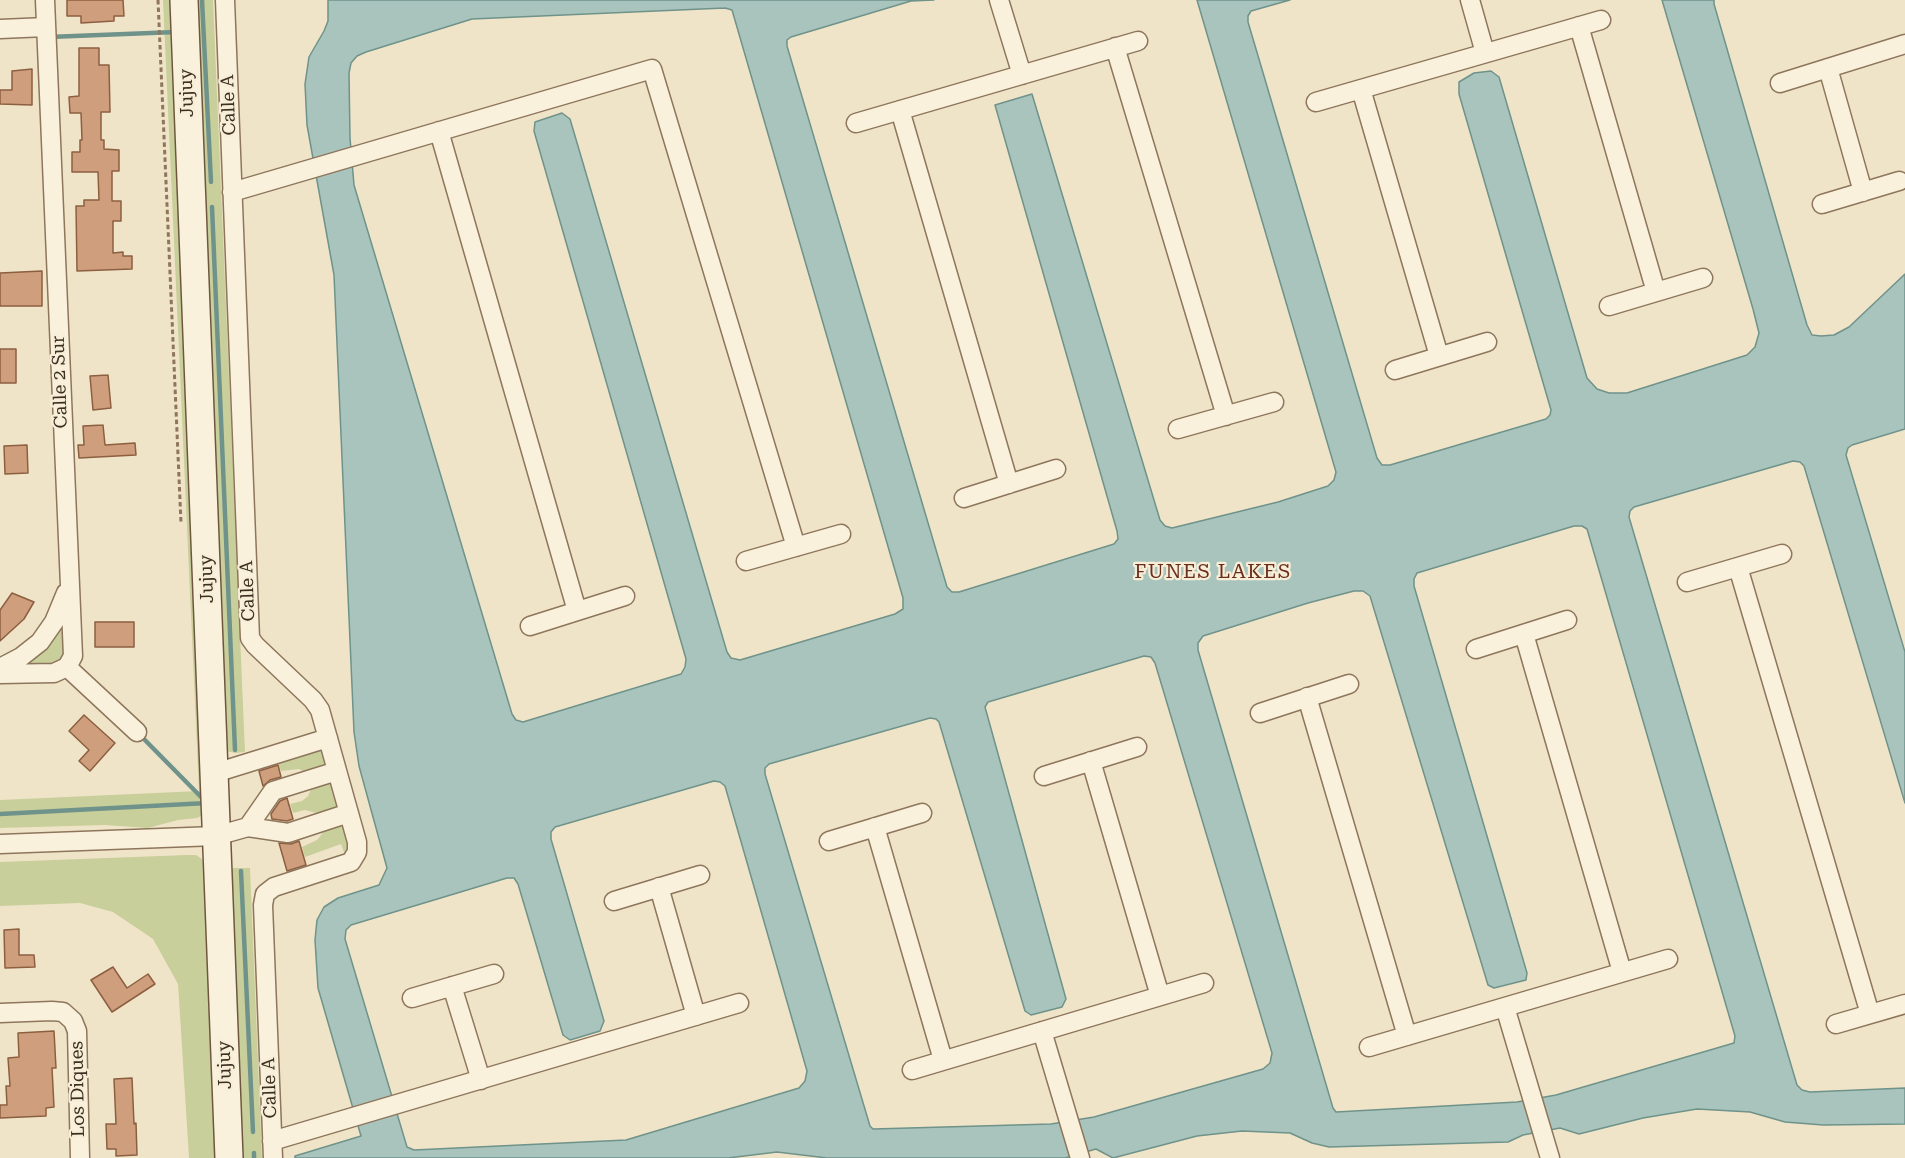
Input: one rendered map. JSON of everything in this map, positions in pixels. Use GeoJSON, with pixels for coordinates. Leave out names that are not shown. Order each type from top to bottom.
{"type":"FeatureCollection","features":[{"type":"Feature","properties":{"kind":"street","name":"Calle 2 Sur"},"geometry":{"type":"LineString","coordinates":[[45,0],[73,656],[67,667]]}},
{"type":"Feature","properties":{"kind":"street","name":"Jujuy"},"geometry":{"type":"LineString","coordinates":[[184,0],[229,1158]]}},
{"type":"Feature","properties":{"kind":"street","name":"Calle A"},"geometry":{"type":"LineString","coordinates":[[225,0],[250,638],[313,700],[320,710],[357,842],[357,852],[351,862],[274,887],[266,894],[263,905],[272,1150]]}},
{"type":"Feature","properties":{"kind":"street"},"geometry":{"type":"LineString","coordinates":[[1470,0],[1485,53]]}},
{"type":"Feature","properties":{"kind":"street"},"geometry":{"type":"LineString","coordinates":[[1000,2],[1022,75]]}},
{"type":"Feature","properties":{"kind":"street"},"geometry":{"type":"LineString","coordinates":[[1316,102],[1602,20]]}},
{"type":"Feature","properties":{"kind":"street"},"geometry":{"type":"LineString","coordinates":[[1579,26],[1656,292]]}},
{"type":"Feature","properties":{"kind":"street"},"geometry":{"type":"LineString","coordinates":[[0,29],[46,27]]}},
{"type":"Feature","properties":{"kind":"street"},"geometry":{"type":"LineString","coordinates":[[856,123],[1138,41]]}},
{"type":"Feature","properties":{"kind":"street"},"geometry":{"type":"LineString","coordinates":[[1780,83],[1905,44]]}},
{"type":"Feature","properties":{"kind":"street"},"geometry":{"type":"LineString","coordinates":[[1115,47],[1226,416]]}},
{"type":"Feature","properties":{"kind":"street"},"geometry":{"type":"LineString","coordinates":[[1828,68],[1863,192]]}},
{"type":"Feature","properties":{"kind":"street"},"geometry":{"type":"LineString","coordinates":[[232,192],[652,69],[796,547]]}},
{"type":"Feature","properties":{"kind":"street"},"geometry":{"type":"LineString","coordinates":[[1361,89],[1439,356]]}},
{"type":"Feature","properties":{"kind":"street"},"geometry":{"type":"LineString","coordinates":[[900,110],[1009,484]]}},
{"type":"Feature","properties":{"kind":"street"},"geometry":{"type":"LineString","coordinates":[[439,131],[577,611]]}},
{"type":"Feature","properties":{"kind":"street"},"geometry":{"type":"LineString","coordinates":[[1822,204],[1899,181]]}},
{"type":"Feature","properties":{"kind":"street"},"geometry":{"type":"LineString","coordinates":[[1609,306],[1703,278]]}},
{"type":"Feature","properties":{"kind":"street"},"geometry":{"type":"LineString","coordinates":[[1395,370],[1486,342]]}},
{"type":"Feature","properties":{"kind":"street"},"geometry":{"type":"LineString","coordinates":[[1178,429],[1274,402]]}},
{"type":"Feature","properties":{"kind":"street"},"geometry":{"type":"LineString","coordinates":[[964,498],[1056,469]]}},
{"type":"Feature","properties":{"kind":"street"},"geometry":{"type":"LineString","coordinates":[[746,561],[841,534]]}},
{"type":"Feature","properties":{"kind":"street"},"geometry":{"type":"LineString","coordinates":[[1687,582],[1782,554]]}},
{"type":"Feature","properties":{"kind":"street"},"geometry":{"type":"LineString","coordinates":[[1738,567],[1870,1014]]}},
{"type":"Feature","properties":{"kind":"street"},"geometry":{"type":"LineString","coordinates":[[0,669],[21,657],[40,642],[54,622],[64,601],[69,577]]}},
{"type":"Feature","properties":{"kind":"street"},"geometry":{"type":"LineString","coordinates":[[530,626],[625,596]]}},
{"type":"Feature","properties":{"kind":"street"},"geometry":{"type":"LineString","coordinates":[[1476,649],[1567,620]]}},
{"type":"Feature","properties":{"kind":"street"},"geometry":{"type":"LineString","coordinates":[[1524,634],[1622,972]]}},
{"type":"Feature","properties":{"kind":"street"},"geometry":{"type":"LineString","coordinates":[[0,674],[54,673],[67,667],[137,732]]}},
{"type":"Feature","properties":{"kind":"street"},"geometry":{"type":"LineString","coordinates":[[1260,713],[1349,684]]}},
{"type":"Feature","properties":{"kind":"street"},"geometry":{"type":"LineString","coordinates":[[1307,698],[1407,1036]]}},
{"type":"Feature","properties":{"kind":"street"},"geometry":{"type":"LineString","coordinates":[[215,773],[328,738]]}},
{"type":"Feature","properties":{"kind":"street"},"geometry":{"type":"LineString","coordinates":[[1044,776],[1137,747]]}},
{"type":"Feature","properties":{"kind":"street"},"geometry":{"type":"LineString","coordinates":[[1091,761],[1160,996]]}},
{"type":"Feature","properties":{"kind":"street"},"geometry":{"type":"LineString","coordinates":[[248,827],[273,791],[337,771]]}},
{"type":"Feature","properties":{"kind":"street"},"geometry":{"type":"LineString","coordinates":[[0,844],[216,836],[248,827],[288,833],[349,813]]}},
{"type":"Feature","properties":{"kind":"street"},"geometry":{"type":"LineString","coordinates":[[829,841],[922,813]]}},
{"type":"Feature","properties":{"kind":"street"},"geometry":{"type":"LineString","coordinates":[[875,827],[943,1060]]}},
{"type":"Feature","properties":{"kind":"street"},"geometry":{"type":"LineString","coordinates":[[615,901],[700,874]]}},
{"type":"Feature","properties":{"kind":"street"},"geometry":{"type":"LineString","coordinates":[[659,887],[696,1016]]}},
{"type":"Feature","properties":{"kind":"street"},"geometry":{"type":"LineString","coordinates":[[1369,1047],[1668,959]]}},
{"type":"Feature","properties":{"kind":"street"},"geometry":{"type":"LineString","coordinates":[[412,998],[494,974]]}},
{"type":"Feature","properties":{"kind":"street"},"geometry":{"type":"LineString","coordinates":[[912,1070],[1204,983]]}},
{"type":"Feature","properties":{"kind":"street"},"geometry":{"type":"LineString","coordinates":[[453,986],[481,1080]]}},
{"type":"Feature","properties":{"kind":"street"},"geometry":{"type":"LineString","coordinates":[[272,1150],[349,1119],[739,1003]]}},
{"type":"Feature","properties":{"kind":"street"},"geometry":{"type":"LineString","coordinates":[[1836,1024],[1905,1004]]}},
{"type":"Feature","properties":{"kind":"street"},"geometry":{"type":"LineString","coordinates":[[1505,1007],[1550,1158]]}},
{"type":"Feature","properties":{"kind":"street","name":"Los Diques"},"geometry":{"type":"LineString","coordinates":[[0,1013],[63,1012],[73,1021],[77,1031],[80,1158]]}},
{"type":"Feature","properties":{"kind":"street"},"geometry":{"type":"LineString","coordinates":[[1042,1031],[1080,1158]]}},
{"type":"Feature","properties":{"kind":"path"},"geometry":{"type":"LineString","coordinates":[[158,0],[182,527]]}},
{"type":"Feature","properties":{"kind":"green space"},"geometry":{"type":"Polygon","coordinates":[[[163,0],[177,0],[207,813],[197,818],[178,820],[148,828],[105,825],[0,828],[0,800],[199,791],[163,0]]]}},
{"type":"Feature","properties":{"kind":"green space"},"geometry":{"type":"Polygon","coordinates":[[[194,0],[213,0],[245,752],[236,753],[226,751],[194,0]]]}},
{"type":"Feature","properties":{"kind":"green space"},"geometry":{"type":"Polygon","coordinates":[[[58,629],[64,631],[63,658],[51,665],[30,665],[28,662],[58,629]]]}},
{"type":"Feature","properties":{"kind":"green space"},"geometry":{"type":"Polygon","coordinates":[[[317,750],[323,752],[327,763],[325,767],[305,772],[299,769],[281,771],[278,762],[317,750]]]}},
{"type":"Feature","properties":{"kind":"green space"},"geometry":{"type":"Polygon","coordinates":[[[319,784],[333,785],[338,806],[336,810],[324,815],[305,810],[293,813],[290,804],[302,801],[311,789],[319,784]]]}},
{"type":"Feature","properties":{"kind":"green space"},"geometry":{"type":"Polygon","coordinates":[[[338,825],[345,829],[350,847],[345,855],[341,844],[305,857],[302,847],[317,840],[326,829],[338,825]]]}},
{"type":"Feature","properties":{"kind":"green space"},"geometry":{"type":"Polygon","coordinates":[[[196,855],[202,859],[205,875],[217,1158],[189,1158],[178,984],[153,939],[113,912],[80,903],[0,906],[0,862],[196,855]]]}},
{"type":"Feature","properties":{"kind":"green space"},"geometry":{"type":"Polygon","coordinates":[[[231,868],[250,868],[262,1158],[237,1158],[231,868]]]}},
{"type":"Feature","properties":{"kind":"water"},"geometry":{"type":"Polygon","coordinates":[[[328,0],[934,0],[911,1],[791,37],[787,40],[787,46],[947,587],[952,592],[959,592],[1114,544],[1118,539],[995,105],[1032,94],[1160,520],[1165,526],[1172,528],[1278,502],[1328,486],[1334,480],[1336,472],[1197,0],[1290,0],[1251,11],[1248,22],[1377,458],[1382,465],[1390,465],[1546,419],[1550,415],[1551,410],[1459,94],[1459,82],[1474,73],[1491,71],[1499,77],[1587,378],[1597,389],[1609,393],[1627,393],[1747,355],[1755,347],[1759,333],[1753,309],[1662,0],[1714,0],[1807,325],[1812,335],[1834,335],[1849,327],[1905,274],[1905,429],[1852,445],[1848,448],[1846,455],[1905,652],[1905,803],[1804,466],[1800,462],[1793,461],[1634,507],[1629,517],[1797,1085],[1802,1090],[1810,1092],[1905,1088],[1905,1124],[1823,1125],[1785,1122],[1750,1112],[1697,1109],[1643,1118],[1579,1134],[1560,1128],[1523,1135],[1508,1142],[1329,1147],[1312,1143],[1290,1133],[1242,1131],[1197,1136],[1113,1158],[1096,1149],[1065,1158],[827,1158],[777,1152],[728,1158],[295,1158],[295,1156],[361,1136],[318,988],[315,940],[317,920],[324,907],[338,898],[379,885],[387,868],[359,766],[354,732],[334,275],[307,125],[305,84],[309,57],[328,21],[328,0]],[[725,8],[472,19],[357,56],[351,63],[349,73],[350,138],[354,185],[512,714],[516,720],[523,722],[681,674],[686,659],[534,131],[535,122],[562,113],[570,119],[727,652],[731,658],[740,660],[895,614],[903,609],[903,598],[732,10],[725,8]],[[1574,526],[1417,573],[1414,586],[1527,973],[1526,980],[1494,988],[1488,985],[1370,596],[1363,591],[1354,591],[1308,603],[1203,636],[1198,643],[1198,650],[1333,1108],[1336,1112],[1517,1102],[1556,1095],[1734,1043],[1735,1036],[1587,529],[1574,526]],[[1144,656],[988,702],[985,707],[1066,999],[1062,1007],[1031,1015],[1025,1011],[939,722],[936,719],[930,718],[769,764],[765,768],[870,1126],[873,1129],[1051,1124],[1094,1117],[1263,1069],[1270,1063],[1272,1053],[1155,663],[1151,657],[1144,656]],[[714,781],[555,827],[551,832],[551,839],[604,1021],[600,1031],[570,1040],[563,1035],[518,884],[514,878],[507,878],[351,925],[346,930],[345,939],[407,1147],[414,1150],[626,1140],[799,1088],[805,1081],[807,1071],[725,786],[714,781]]]}},
{"type":"Feature","properties":{"kind":"building"},"geometry":{"type":"Polygon","coordinates":[[[67,0],[123,0],[124,16],[114,16],[114,21],[81,23],[81,16],[67,16],[67,0]]]}},
{"type":"Feature","properties":{"kind":"building"},"geometry":{"type":"Polygon","coordinates":[[[79,48],[99,48],[99,65],[109,65],[110,112],[101,112],[101,140],[104,140],[104,149],[119,150],[119,171],[112,171],[112,201],[121,201],[121,221],[113,221],[113,253],[123,252],[123,256],[132,256],[132,269],[77,271],[76,206],[84,206],[84,200],[99,200],[98,172],[72,172],[72,152],[80,152],[80,140],[82,140],[81,113],[70,113],[69,97],[79,96],[79,48]]]}},
{"type":"Feature","properties":{"kind":"building"},"geometry":{"type":"Polygon","coordinates":[[[32,69],[32,105],[0,104],[0,90],[12,90],[12,71],[32,69]]]}},
{"type":"Feature","properties":{"kind":"building"},"geometry":{"type":"Polygon","coordinates":[[[42,271],[42,306],[0,306],[0,273],[42,271]]]}},
{"type":"Feature","properties":{"kind":"building"},"geometry":{"type":"Polygon","coordinates":[[[0,349],[16,349],[16,383],[0,383],[0,349]]]}},
{"type":"Feature","properties":{"kind":"building"},"geometry":{"type":"Polygon","coordinates":[[[108,375],[111,408],[93,410],[90,376],[108,375]]]}},
{"type":"Feature","properties":{"kind":"building"},"geometry":{"type":"Polygon","coordinates":[[[103,425],[105,445],[135,443],[136,455],[79,458],[78,445],[84,445],[83,426],[103,425]]]}},
{"type":"Feature","properties":{"kind":"building"},"geometry":{"type":"Polygon","coordinates":[[[27,445],[28,473],[5,474],[4,446],[27,445]]]}},
{"type":"Feature","properties":{"kind":"building"},"geometry":{"type":"Polygon","coordinates":[[[12,593],[34,602],[24,619],[0,641],[0,610],[12,593]]]}},
{"type":"Feature","properties":{"kind":"building"},"geometry":{"type":"Polygon","coordinates":[[[95,622],[134,622],[134,647],[95,647],[95,622]]]}},
{"type":"Feature","properties":{"kind":"building"},"geometry":{"type":"Polygon","coordinates":[[[84,715],[115,743],[90,771],[79,761],[89,750],[69,731],[84,715]]]}},
{"type":"Feature","properties":{"kind":"building"},"geometry":{"type":"Polygon","coordinates":[[[278,765],[281,777],[270,780],[263,786],[259,771],[278,765]]]}},
{"type":"Feature","properties":{"kind":"building"},"geometry":{"type":"Polygon","coordinates":[[[287,798],[293,819],[287,821],[272,819],[271,814],[280,801],[287,798]]]}},
{"type":"Feature","properties":{"kind":"building"},"geometry":{"type":"Polygon","coordinates":[[[299,841],[306,865],[287,871],[279,843],[291,844],[299,841]]]}},
{"type":"Feature","properties":{"kind":"building"},"geometry":{"type":"Polygon","coordinates":[[[19,929],[19,955],[34,955],[35,967],[5,968],[4,930],[19,929]]]}},
{"type":"Feature","properties":{"kind":"building"},"geometry":{"type":"Polygon","coordinates":[[[113,967],[127,988],[148,974],[155,984],[112,1012],[91,980],[113,967]]]}},
{"type":"Feature","properties":{"kind":"building"},"geometry":{"type":"Polygon","coordinates":[[[54,1031],[56,1068],[52,1068],[54,1107],[46,1108],[46,1116],[0,1118],[0,1105],[7,1105],[6,1086],[10,1086],[8,1058],[19,1057],[18,1033],[54,1031]]]}},
{"type":"Feature","properties":{"kind":"building"},"geometry":{"type":"Polygon","coordinates":[[[132,1078],[137,1155],[116,1156],[116,1149],[107,1149],[106,1124],[116,1124],[114,1079],[132,1078]]]}},
{"type":"Feature","properties":{"kind":"waterway"},"geometry":{"type":"LineString","coordinates":[[202,0],[211,182]]}},
{"type":"Feature","properties":{"kind":"waterway"},"geometry":{"type":"LineString","coordinates":[[49,37],[176,32]]}},
{"type":"Feature","properties":{"kind":"waterway"},"geometry":{"type":"LineString","coordinates":[[212,207],[235,750]]}},
{"type":"Feature","properties":{"kind":"waterway"},"geometry":{"type":"LineString","coordinates":[[139,734],[205,801]]}},
{"type":"Feature","properties":{"kind":"waterway"},"geometry":{"type":"LineString","coordinates":[[0,814],[207,803]]}},
{"type":"Feature","properties":{"kind":"waterway"},"geometry":{"type":"LineString","coordinates":[[241,871],[253,1132]]}},
{"type":"Feature","properties":{"kind":"waterway"},"geometry":{"type":"LineString","coordinates":[[254,1153],[254,1158]]}},
{"type":"Feature","properties":{"kind":"district","name":"FUNES LAKES"},"geometry":{"type":"Point","coordinates":[1213,572]}}]}
